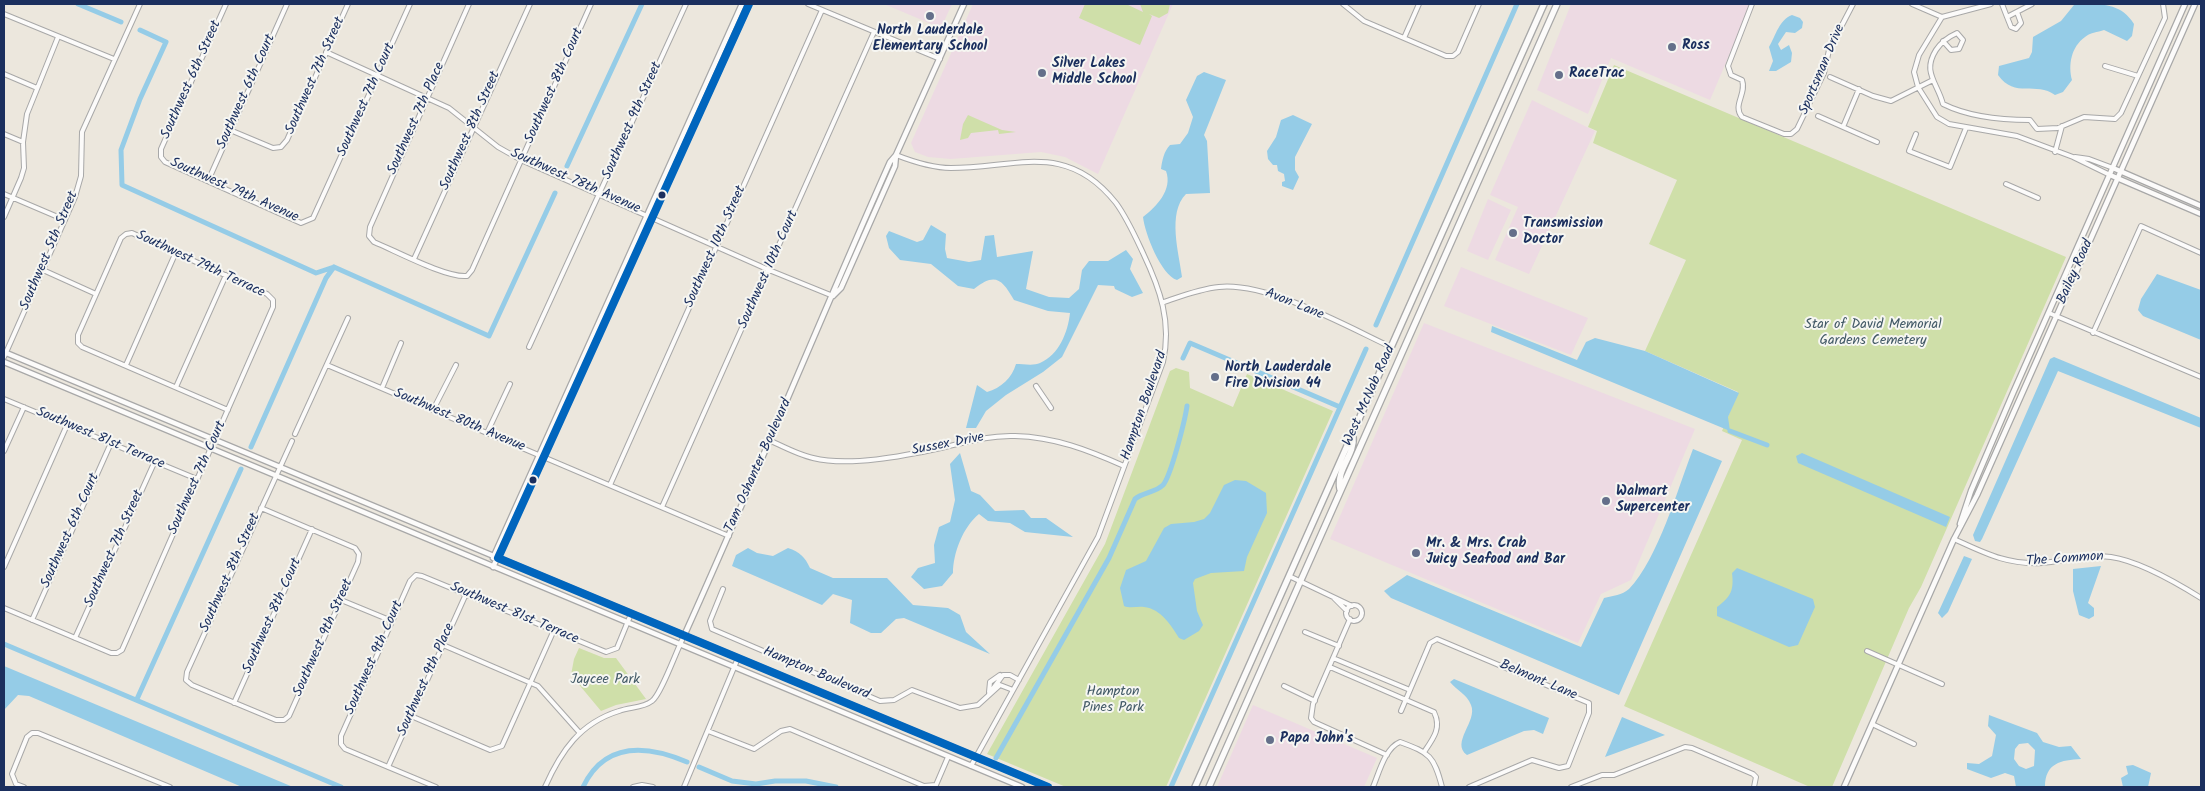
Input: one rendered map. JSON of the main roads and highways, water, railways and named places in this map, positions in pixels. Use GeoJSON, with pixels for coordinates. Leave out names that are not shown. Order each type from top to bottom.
{"type":"FeatureCollection","features":[{"type":"Feature","properties":{"kind":"main road","name":"West McNab Road"},"geometry":{"type":"LineString","coordinates":[[1195,787],[1544,4]]}},
{"type":"Feature","properties":{"kind":"main road","name":"West McNab Road"},"geometry":{"type":"LineString","coordinates":[[1209,787],[1557,4]]}},
{"type":"Feature","properties":{"kind":"main road"},"geometry":{"type":"LineString","coordinates":[[1340,490],[1339,476],[1353,444],[1352,435]]}},
{"type":"Feature","properties":{"kind":"main road"},"geometry":{"type":"LineString","coordinates":[[1228,711],[1241,716]]}},
{"type":"Feature","properties":{"kind":"water"},"geometry":{"type":"Polygon","coordinates":[[[2074,5],[2103,5],[2117,8],[2129,17],[2134,24],[2132,36],[2127,41],[2104,30],[2091,34],[2080,41],[2072,57],[2070,68],[2072,80],[2063,92],[2055,95],[2040,89],[2011,86],[1998,75],[1999,66],[2029,58],[2032,52],[2033,37],[2061,21],[2074,5]]]}},
{"type":"Feature","properties":{"kind":"water"},"geometry":{"type":"Polygon","coordinates":[[[1792,15],[1800,18],[1803,22],[1802,28],[1795,33],[1786,32],[1778,44],[1781,50],[1789,45],[1792,53],[1791,62],[1776,71],[1769,71],[1773,61],[1769,47],[1781,24],[1792,15]]]}},
{"type":"Feature","properties":{"kind":"water"},"geometry":{"type":"Polygon","coordinates":[[[1204,72],[1226,80],[1204,135],[1207,141],[1210,193],[1186,194],[1180,202],[1177,212],[1176,234],[1182,277],[1177,280],[1171,277],[1165,270],[1155,253],[1150,243],[1143,217],[1158,203],[1165,191],[1168,178],[1166,171],[1161,169],[1164,156],[1170,145],[1180,144],[1188,133],[1193,117],[1186,100],[1197,76],[1204,72]]]}},
{"type":"Feature","properties":{"kind":"water"},"geometry":{"type":"Polygon","coordinates":[[[1293,115],[1312,124],[1295,157],[1295,170],[1299,177],[1293,190],[1282,186],[1282,182],[1285,181],[1284,174],[1278,171],[1277,165],[1273,165],[1268,159],[1267,151],[1276,137],[1281,120],[1293,115]]]}},
{"type":"Feature","properties":{"kind":"water"},"geometry":{"type":"Polygon","coordinates":[[[931,225],[946,234],[945,249],[947,258],[969,262],[981,260],[985,236],[994,235],[997,257],[1033,251],[1026,289],[1049,297],[1069,298],[1079,289],[1082,270],[1089,261],[1108,261],[1126,250],[1133,259],[1130,269],[1143,293],[1132,297],[1115,289],[1114,286],[1098,285],[1062,357],[986,411],[976,428],[966,428],[977,385],[987,392],[1001,385],[1009,378],[1016,364],[1035,364],[1047,359],[1057,349],[1065,335],[1070,313],[1048,311],[1014,300],[1002,283],[993,279],[974,289],[958,286],[931,264],[900,260],[889,248],[886,236],[889,231],[917,242],[923,240],[931,225]]]}},
{"type":"Feature","properties":{"kind":"water"},"geometry":{"type":"Polygon","coordinates":[[[2157,274],[2201,290],[2201,340],[2143,316],[2138,310],[2141,299],[2157,274]]]}},
{"type":"Feature","properties":{"kind":"water"},"geometry":{"type":"Polygon","coordinates":[[[1492,326],[1577,360],[1586,342],[1595,338],[1645,351],[1739,393],[1728,417],[1730,431],[1491,332],[1492,326]]]}},
{"type":"Feature","properties":{"kind":"water"},"geometry":{"type":"Polygon","coordinates":[[[2054,357],[2201,418],[2201,428],[2058,371],[1982,539],[1980,542],[1975,541],[1973,535],[2050,359],[2054,357]]]}},
{"type":"Feature","properties":{"kind":"water"},"geometry":{"type":"Polygon","coordinates":[[[1693,449],[1722,461],[1619,695],[1391,598],[1384,591],[1407,575],[1581,647],[1604,598],[1620,594],[1629,589],[1649,560],[1666,522],[1693,449]]]}},
{"type":"Feature","properties":{"kind":"water"},"geometry":{"type":"Polygon","coordinates":[[[960,453],[971,491],[980,495],[995,511],[1024,510],[1031,518],[1046,518],[1073,537],[1025,532],[1010,523],[988,521],[979,514],[968,526],[960,541],[953,565],[953,573],[942,586],[924,589],[911,577],[918,568],[935,563],[934,545],[939,527],[950,522],[955,500],[950,464],[960,453]]]}},
{"type":"Feature","properties":{"kind":"water"},"geometry":{"type":"Polygon","coordinates":[[[1802,453],[1950,517],[1946,527],[1798,463],[1796,456],[1802,453]]]}},
{"type":"Feature","properties":{"kind":"water"},"geometry":{"type":"Polygon","coordinates":[[[1235,480],[1246,481],[1266,493],[1267,513],[1247,557],[1244,571],[1211,573],[1195,579],[1193,583],[1197,611],[1203,625],[1199,631],[1184,640],[1179,638],[1169,623],[1156,611],[1144,607],[1124,606],[1120,588],[1126,570],[1146,561],[1164,528],[1171,524],[1204,519],[1210,513],[1224,485],[1235,480]]]}},
{"type":"Feature","properties":{"kind":"water"},"geometry":{"type":"Polygon","coordinates":[[[748,548],[757,553],[773,556],[788,548],[802,555],[810,568],[833,578],[887,578],[913,605],[948,608],[960,615],[966,632],[990,654],[904,618],[896,619],[881,633],[871,633],[850,623],[852,600],[833,594],[822,605],[732,566],[736,555],[748,548]]]}},
{"type":"Feature","properties":{"kind":"water"},"geometry":{"type":"Polygon","coordinates":[[[1964,556],[1972,559],[1948,612],[1942,618],[1938,613],[1964,556]]]}},
{"type":"Feature","properties":{"kind":"water"},"geometry":{"type":"Polygon","coordinates":[[[2101,566],[2088,603],[2094,608],[2094,616],[2089,619],[2079,615],[2073,591],[2073,569],[2101,566]]]}},
{"type":"Feature","properties":{"kind":"water"},"geometry":{"type":"Polygon","coordinates":[[[1737,568],[1813,599],[1815,607],[1798,645],[1789,647],[1717,616],[1717,607],[1726,600],[1732,589],[1732,573],[1737,568]]]}},
{"type":"Feature","properties":{"kind":"water"},"geometry":{"type":"Polygon","coordinates":[[[4,666],[293,787],[242,787],[29,696],[18,695],[4,710],[4,666]]]}},
{"type":"Feature","properties":{"kind":"water"},"geometry":{"type":"Polygon","coordinates":[[[1454,679],[1549,718],[1543,734],[1534,730],[1524,731],[1467,755],[1461,744],[1471,718],[1471,705],[1467,698],[1450,682],[1454,679]]]}},
{"type":"Feature","properties":{"kind":"water"},"geometry":{"type":"Polygon","coordinates":[[[1989,715],[2037,733],[2043,742],[2059,747],[2071,746],[2081,759],[2067,760],[2056,764],[2048,773],[2045,787],[2016,787],[2014,776],[2005,773],[1991,778],[1967,769],[1967,763],[1979,764],[1992,756],[1996,735],[1988,726],[1989,715]],[[2028,743],[2019,744],[2015,749],[2014,759],[2019,766],[2026,769],[2034,766],[2035,750],[2028,743]]]}},
{"type":"Feature","properties":{"kind":"water"},"geometry":{"type":"Polygon","coordinates":[[[1622,717],[1665,735],[1605,757],[1622,717]]]}},
{"type":"Feature","properties":{"kind":"water"},"geometry":{"type":"Polygon","coordinates":[[[2133,765],[2151,773],[2148,787],[2123,787],[2121,778],[2128,774],[2126,766],[2133,765]]]}},
{"type":"Feature","properties":{"kind":"waterway"},"geometry":{"type":"LineString","coordinates":[[78,4],[121,22]]}},
{"type":"Feature","properties":{"kind":"waterway"},"geometry":{"type":"LineString","coordinates":[[567,166],[642,4]]}},
{"type":"Feature","properties":{"kind":"waterway"},"geometry":{"type":"LineString","coordinates":[[1376,325],[1517,4]]}},
{"type":"Feature","properties":{"kind":"waterway"},"geometry":{"type":"LineString","coordinates":[[140,30],[166,42],[140,99],[121,150],[122,185],[316,273],[334,267],[489,336],[555,193]]}},
{"type":"Feature","properties":{"kind":"waterway"},"geometry":{"type":"LineString","coordinates":[[251,447],[326,278],[334,267]]}},
{"type":"Feature","properties":{"kind":"waterway"},"geometry":{"type":"LineString","coordinates":[[1183,358],[1190,343],[1340,407]]}},
{"type":"Feature","properties":{"kind":"waterway"},"geometry":{"type":"LineString","coordinates":[[1171,787],[1366,349]]}},
{"type":"Feature","properties":{"kind":"waterway"},"geometry":{"type":"LineString","coordinates":[[996,758],[1109,558],[1135,499],[1160,488],[1166,480],[1184,423],[1187,406]]}},
{"type":"Feature","properties":{"kind":"waterway"},"geometry":{"type":"LineString","coordinates":[[1730,431],[1767,445]]}},
{"type":"Feature","properties":{"kind":"waterway"},"geometry":{"type":"LineString","coordinates":[[137,699],[241,469]]}},
{"type":"Feature","properties":{"kind":"waterway"},"geometry":{"type":"LineString","coordinates":[[4,644],[341,787]]}},
{"type":"Feature","properties":{"kind":"waterway"},"geometry":{"type":"LineString","coordinates":[[583,787],[592,772],[603,761],[615,754],[642,750],[657,752],[687,762]]}},
{"type":"Feature","properties":{"kind":"waterway"},"geometry":{"type":"LineString","coordinates":[[699,767],[732,781],[756,784],[775,781],[806,781],[836,787]]}},
{"type":"Feature","properties":{"kind":"place","name":"North Lauderdale Elementary School"},"geometry":{"type":"Point","coordinates":[930,16]}},
{"type":"Feature","properties":{"kind":"place","name":"Ross"},"geometry":{"type":"Point","coordinates":[1672,47]}},
{"type":"Feature","properties":{"kind":"place","name":"Silver Lakes Middle School"},"geometry":{"type":"Point","coordinates":[1042,73]}},
{"type":"Feature","properties":{"kind":"place","name":"RaceTrac"},"geometry":{"type":"Point","coordinates":[1559,75]}},
{"type":"Feature","properties":{"kind":"place","name":"Transmission Doctor"},"geometry":{"type":"Point","coordinates":[1513,233]}},
{"type":"Feature","properties":{"kind":"place","name":"North Lauderdale Fire Division 44"},"geometry":{"type":"Point","coordinates":[1215,377]}},
{"type":"Feature","properties":{"kind":"place","name":"Walmart Supercenter"},"geometry":{"type":"Point","coordinates":[1606,501]}},
{"type":"Feature","properties":{"kind":"place","name":"Mr. & Mrs. Crab Juicy Seafood and Bar"},"geometry":{"type":"Point","coordinates":[1416,553]}},
{"type":"Feature","properties":{"kind":"place","name":"Papa John's"},"geometry":{"type":"Point","coordinates":[1270,740]}},
{"type":"Feature","properties":{"kind":"park label","name":"Star of David Memorial Gardens Cemetery"},"geometry":{"type":"Point","coordinates":[1873,334]}},
{"type":"Feature","properties":{"kind":"park label","name":"Jaycee Park"},"geometry":{"type":"Point","coordinates":[605,681]}},
{"type":"Feature","properties":{"kind":"park label","name":"Hampton Pines Park"},"geometry":{"type":"Point","coordinates":[1113,702]}}]}
